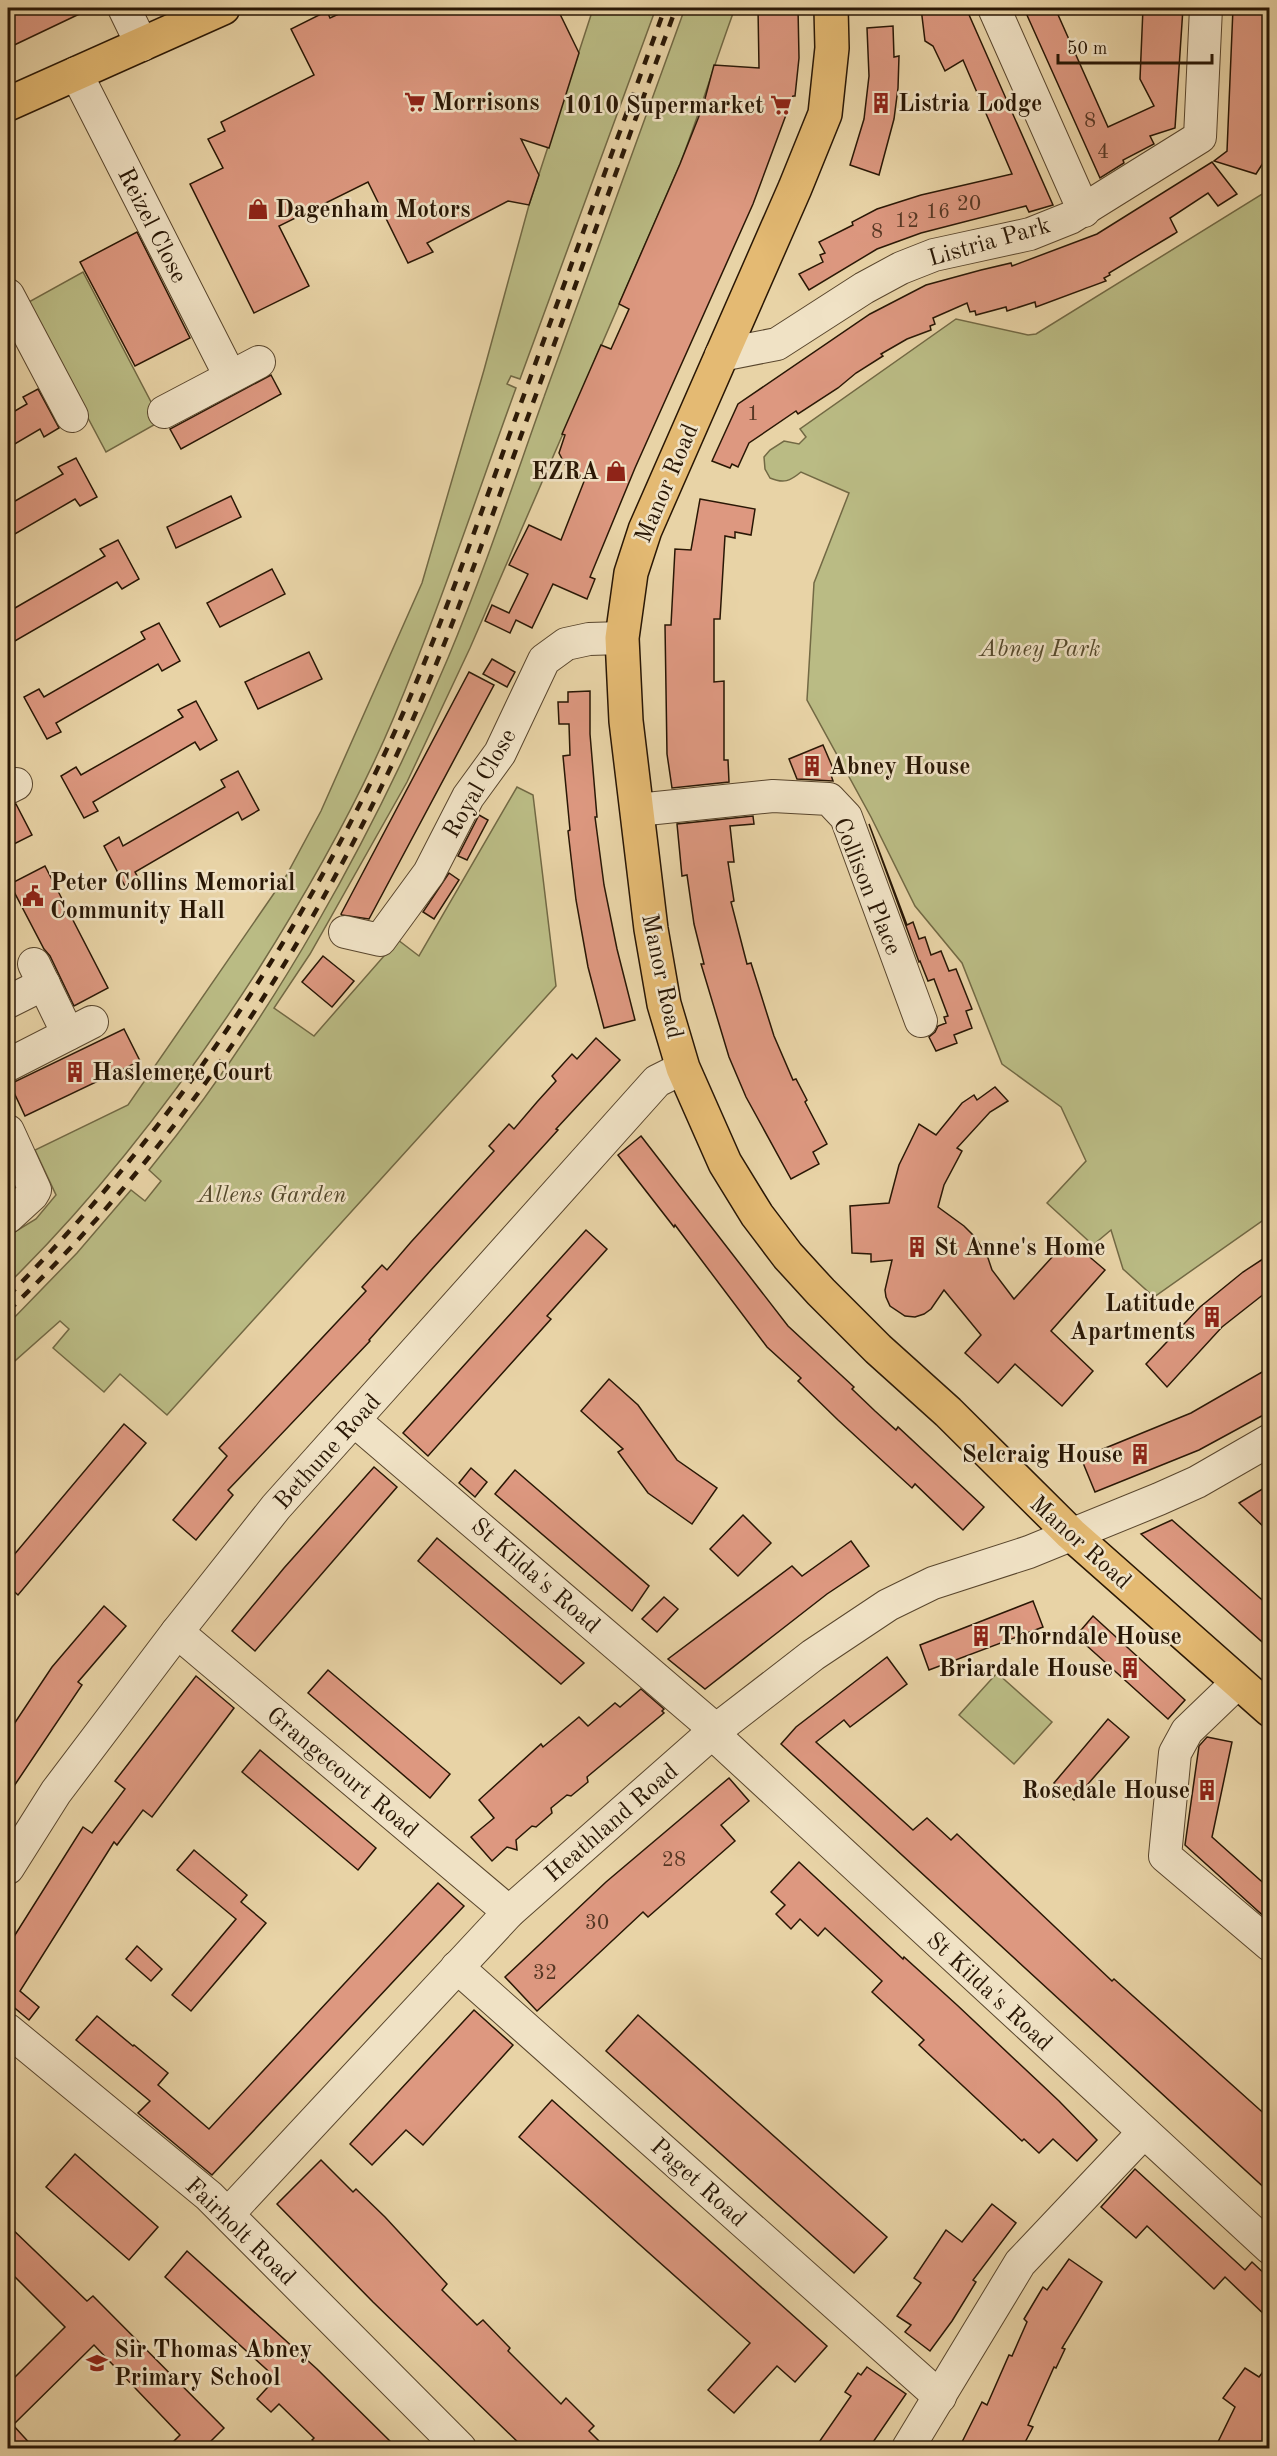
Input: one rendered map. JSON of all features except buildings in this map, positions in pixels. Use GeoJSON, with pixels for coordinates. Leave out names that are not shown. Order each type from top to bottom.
{"type":"FeatureCollection","features":[{"type":"Feature","properties":{"kind":"main road"},"geometry":{"type":"LineString","coordinates":[[8,104],[223,8]]}},
{"type":"Feature","properties":{"kind":"main road","name":"Manor Road"},"geometry":{"type":"LineString","coordinates":[[831,8],[832,48],[825,114],[795,188],[645,530],[631,573],[622,638],[626,721],[651,929],[664,1005],[683,1068],[725,1163],[757,1215],[788,1256],[878,1349],[948,1412],[1071,1534],[1269,1710]]}},
{"type":"Feature","properties":{"kind":"street"},"geometry":{"type":"LineString","coordinates":[[124,8],[142,45]]}},
{"type":"Feature","properties":{"kind":"street"},"geometry":{"type":"LineString","coordinates":[[994,8],[1084,211]]}},
{"type":"Feature","properties":{"kind":"street","name":"Listria Park"},"geometry":{"type":"LineString","coordinates":[[721,355],[777,344],[864,288],[901,268],[954,249],[1030,234],[1084,211],[1200,137],[1206,8]]}},
{"type":"Feature","properties":{"kind":"street","name":"Reizel Close"},"geometry":{"type":"LineString","coordinates":[[76,73],[231,376]]}},
{"type":"Feature","properties":{"kind":"street"},"geometry":{"type":"LineString","coordinates":[[8,295],[72,416]]}},
{"type":"Feature","properties":{"kind":"street"},"geometry":{"type":"LineString","coordinates":[[164,412],[259,362]]}},
{"type":"Feature","properties":{"kind":"street","name":"Royal Close"},"geometry":{"type":"LineString","coordinates":[[345,932],[380,940],[405,906],[429,873],[468,797],[500,753],[543,660],[566,644],[589,639],[622,638]]}},
{"type":"Feature","properties":{"kind":"street","name":"Collison Place"},"geometry":{"type":"LineString","coordinates":[[637,810],[773,796],[829,799],[846,817],[921,1021]]}},
{"type":"Feature","properties":{"kind":"street"},"geometry":{"type":"LineString","coordinates":[[8,1002],[39,974],[80,1028],[8,1065]]}},
{"type":"Feature","properties":{"kind":"street","name":"Bethune Road"},"geometry":{"type":"LineString","coordinates":[[8,1868],[56,1792],[177,1632],[276,1507],[657,1081],[683,1068]]}},
{"type":"Feature","properties":{"kind":"street"},"geometry":{"type":"LineString","coordinates":[[8,1131],[35,1190],[8,1217]]}},
{"type":"Feature","properties":{"kind":"street","name":"St Kilda's Road"},"geometry":{"type":"LineString","coordinates":[[355,1421],[714,1732],[1269,2248]]}},
{"type":"Feature","properties":{"kind":"street","name":"Heathland Road"},"geometry":{"type":"LineString","coordinates":[[228,2214],[508,1912],[714,1732],[813,1655],[888,1605],[933,1583],[1029,1552],[1197,1482],[1269,1440]]}},
{"type":"Feature","properties":{"kind":"street","name":"Grangecourt Road"},"geometry":{"type":"LineString","coordinates":[[177,1632],[508,1912]]}},
{"type":"Feature","properties":{"kind":"street"},"geometry":{"type":"LineString","coordinates":[[1238,1682],[1187,1731],[1175,1753],[1165,1856],[1269,1945]]}},
{"type":"Feature","properties":{"kind":"street","name":"Paget Road"},"geometry":{"type":"LineString","coordinates":[[457,1967],[940,2397]]}},
{"type":"Feature","properties":{"kind":"street","name":"Fairholt Road"},"geometry":{"type":"LineString","coordinates":[[8,2030],[209,2196],[460,2448]]}},
{"type":"Feature","properties":{"kind":"street"},"geometry":{"type":"LineString","coordinates":[[908,2448],[1020,2263],[1143,2133]]}},
{"type":"Feature","properties":{"kind":"green space"},"geometry":{"type":"Polygon","coordinates":[[[588,8],[656,8],[520,379],[511,376],[507,384],[516,388],[426,636],[380,750],[296,909],[202,1054],[110,1173],[8,1284],[8,1236],[36,1219],[56,1195],[35,1150],[128,1105],[286,876],[321,811],[422,583],[529,205],[591,15],[588,8]]]}},
{"type":"Feature","properties":{"kind":"green space","name":"Allens Garden"},"geometry":{"type":"Polygon","coordinates":[[[685,8],[735,8],[680,164],[470,648],[407,782],[310,954],[274,1008],[314,1036],[398,940],[419,956],[517,787],[533,795],[556,986],[167,1415],[120,1374],[104,1392],[53,1348],[69,1329],[60,1321],[8,1367],[8,1324],[77,1253],[131,1190],[145,1201],[161,1181],[149,1170],[194,1112],[278,989],[353,859],[387,792],[419,725],[474,593],[685,8]]]}},
{"type":"Feature","properties":{"kind":"green space","name":"Abney Park"},"geometry":{"type":"Polygon","coordinates":[[[1269,187],[1269,1216],[1154,1297],[1123,1269],[1111,1230],[1093,1245],[1047,1203],[1086,1161],[1061,1107],[1002,1064],[962,963],[915,906],[871,817],[807,700],[814,583],[849,493],[801,472],[787,481],[770,478],[765,469],[764,457],[784,441],[799,444],[806,437],[800,429],[956,319],[1028,335],[1036,334],[1264,193],[1269,187]]]}},
{"type":"Feature","properties":{"kind":"green space"},"geometry":{"type":"Polygon","coordinates":[[[83,272],[161,421],[106,452],[27,303],[83,272]]]}},
{"type":"Feature","properties":{"kind":"green space"},"geometry":{"type":"Polygon","coordinates":[[[997,1673],[1052,1722],[1014,1764],[959,1715],[997,1673]]]}},
{"type":"Feature","properties":{"kind":"railway"},"geometry":{"type":"LineString","coordinates":[[8,1296],[112,1182],[206,1061],[290,932],[364,796],[405,708],[442,618],[665,8]]}},
{"type":"Feature","properties":{"kind":"railway"},"geometry":{"type":"LineString","coordinates":[[8,1311],[69,1249],[127,1184],[182,1115],[233,1044],[280,971],[325,895],[366,818],[423,697],[457,611],[676,8]]}},
{"type":"Feature","properties":{"kind":"place","name":"Morrisons"},"geometry":{"type":"Point","coordinates":[415,102]}},
{"type":"Feature","properties":{"kind":"place","name":"Listria Lodge"},"geometry":{"type":"Point","coordinates":[881,103]}},
{"type":"Feature","properties":{"kind":"place","name":"1010 Supermarket"},"geometry":{"type":"Point","coordinates":[781,105]}},
{"type":"Feature","properties":{"kind":"place","name":"Dagenham Motors"},"geometry":{"type":"Point","coordinates":[258,209]}},
{"type":"Feature","properties":{"kind":"place","name":"EZRA"},"geometry":{"type":"Point","coordinates":[616,471]}},
{"type":"Feature","properties":{"kind":"place","name":"Abney House"},"geometry":{"type":"Point","coordinates":[812,766]}},
{"type":"Feature","properties":{"kind":"place","name":"Peter Collins Memorial Community Hall"},"geometry":{"type":"Point","coordinates":[33,896]}},
{"type":"Feature","properties":{"kind":"place","name":"Haslemere Court"},"geometry":{"type":"Point","coordinates":[75,1072]}},
{"type":"Feature","properties":{"kind":"place","name":"St Anne's Home"},"geometry":{"type":"Point","coordinates":[917,1247]}},
{"type":"Feature","properties":{"kind":"place","name":"Latitude Apartments"},"geometry":{"type":"Point","coordinates":[1212,1317]}},
{"type":"Feature","properties":{"kind":"place","name":"Selcraig House"},"geometry":{"type":"Point","coordinates":[1140,1454]}},
{"type":"Feature","properties":{"kind":"place","name":"Thorndale House"},"geometry":{"type":"Point","coordinates":[981,1636]}},
{"type":"Feature","properties":{"kind":"place","name":"Briardale House"},"geometry":{"type":"Point","coordinates":[1130,1668]}},
{"type":"Feature","properties":{"kind":"place","name":"Rosedale House"},"geometry":{"type":"Point","coordinates":[1207,1790]}},
{"type":"Feature","properties":{"kind":"place","name":"Sir Thomas Abney Primary School"},"geometry":{"type":"Point","coordinates":[97,2363]}}]}
